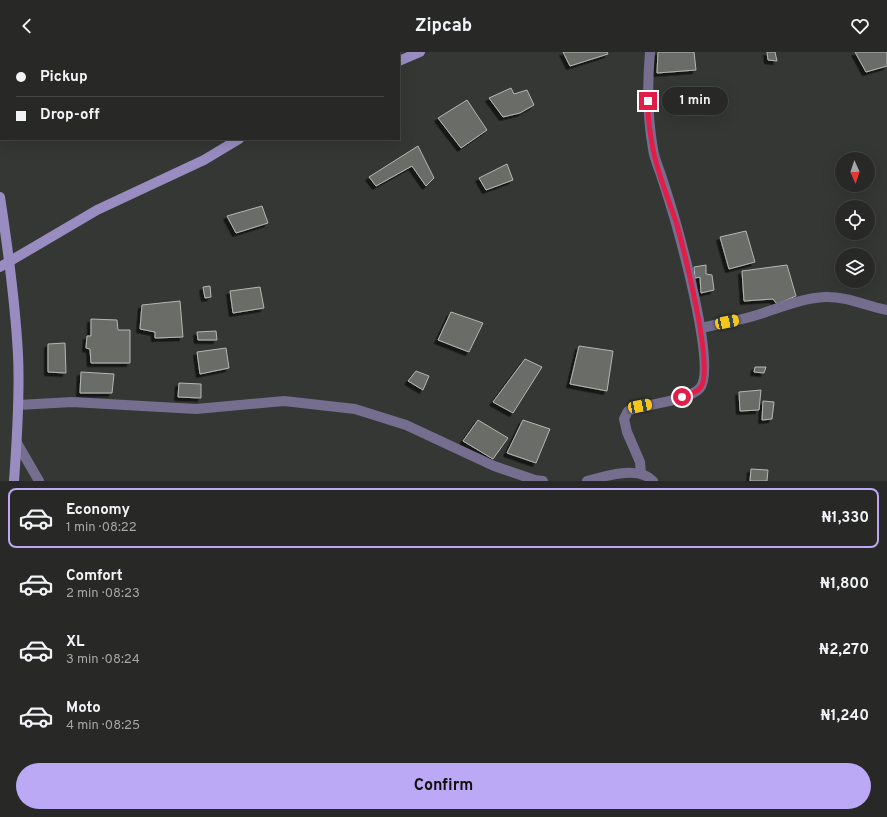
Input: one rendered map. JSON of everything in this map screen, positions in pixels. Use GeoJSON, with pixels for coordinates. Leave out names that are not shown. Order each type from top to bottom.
{"type":"FeatureCollection","features":[{"type":"Feature","properties":{"kind":"street"},"geometry":{"type":"LineString","coordinates":[[400,61],[420,52]]}},
{"type":"Feature","properties":{"kind":"street"},"geometry":{"type":"LineString","coordinates":[[641,474],[640,462],[627,432],[624,419],[628,411],[640,406],[674,400],[691,394],[701,387],[704,377],[701,328],[677,227],[653,151],[648,114],[648,75],[650,52]]}},
{"type":"Feature","properties":{"kind":"street"},"geometry":{"type":"LineString","coordinates":[[0,267],[97,210],[204,160],[237,140]]}},
{"type":"Feature","properties":{"kind":"street"},"geometry":{"type":"LineString","coordinates":[[0,197],[10,261],[18,355],[17,443],[14,481]]}},
{"type":"Feature","properties":{"kind":"street"},"geometry":{"type":"LineString","coordinates":[[701,328],[765,313],[808,299],[825,297],[852,300],[887,310]]}},
{"type":"Feature","properties":{"kind":"street"},"geometry":{"type":"LineString","coordinates":[[18,405],[72,402],[196,409],[284,401],[355,409],[406,425],[494,466],[535,480],[543,481]]}},
{"type":"Feature","properties":{"kind":"street"},"geometry":{"type":"LineString","coordinates":[[17,443],[39,481]]}},
{"type":"Feature","properties":{"kind":"street"},"geometry":{"type":"LineString","coordinates":[[587,481],[623,473],[641,474],[653,481]]}},
{"type":"Feature","properties":{"kind":"building"},"geometry":{"type":"Polygon","coordinates":[[[563,52],[607,52],[608,54],[570,66],[563,52]]]}},
{"type":"Feature","properties":{"kind":"building"},"geometry":{"type":"Polygon","coordinates":[[[658,52],[694,52],[696,70],[657,73],[658,52]]]}},
{"type":"Feature","properties":{"kind":"building"},"geometry":{"type":"Polygon","coordinates":[[[767,52],[775,52],[777,61],[768,60],[767,52]]]}},
{"type":"Feature","properties":{"kind":"building"},"geometry":{"type":"Polygon","coordinates":[[[855,52],[887,52],[887,66],[866,72],[855,52]]]}},
{"type":"Feature","properties":{"kind":"building"},"geometry":{"type":"Polygon","coordinates":[[[511,88],[514,94],[527,90],[534,105],[520,113],[503,117],[489,98],[511,88]]]}},
{"type":"Feature","properties":{"kind":"building"},"geometry":{"type":"Polygon","coordinates":[[[467,100],[487,130],[461,148],[438,118],[467,100]]]}},
{"type":"Feature","properties":{"kind":"building"},"geometry":{"type":"Polygon","coordinates":[[[418,146],[434,178],[426,186],[412,166],[376,186],[369,177],[418,146]]]}},
{"type":"Feature","properties":{"kind":"building"},"geometry":{"type":"Polygon","coordinates":[[[507,164],[513,180],[486,190],[479,178],[507,164]]]}},
{"type":"Feature","properties":{"kind":"building"},"geometry":{"type":"Polygon","coordinates":[[[262,206],[268,223],[236,233],[227,216],[262,206]]]}},
{"type":"Feature","properties":{"kind":"building"},"geometry":{"type":"Polygon","coordinates":[[[746,231],[755,262],[729,269],[720,237],[746,231]]]}},
{"type":"Feature","properties":{"kind":"building"},"geometry":{"type":"Polygon","coordinates":[[[706,265],[706,274],[712,275],[714,290],[701,293],[700,277],[695,278],[694,267],[706,265]]]}},
{"type":"Feature","properties":{"kind":"building"},"geometry":{"type":"Polygon","coordinates":[[[787,265],[796,296],[777,304],[773,299],[744,301],[742,271],[787,265]]]}},
{"type":"Feature","properties":{"kind":"building"},"geometry":{"type":"Polygon","coordinates":[[[210,286],[211,297],[205,298],[203,287],[210,286]]]}},
{"type":"Feature","properties":{"kind":"building"},"geometry":{"type":"Polygon","coordinates":[[[260,287],[264,308],[233,313],[230,291],[260,287]]]}},
{"type":"Feature","properties":{"kind":"building"},"geometry":{"type":"Polygon","coordinates":[[[180,301],[183,337],[155,338],[155,332],[140,329],[142,305],[180,301]]]}},
{"type":"Feature","properties":{"kind":"building"},"geometry":{"type":"Polygon","coordinates":[[[451,312],[483,323],[469,352],[438,340],[451,312]]]}},
{"type":"Feature","properties":{"kind":"building"},"geometry":{"type":"Polygon","coordinates":[[[91,319],[117,320],[118,330],[130,330],[130,363],[91,363],[90,349],[86,348],[87,336],[91,336],[91,319]]]}},
{"type":"Feature","properties":{"kind":"building"},"geometry":{"type":"Polygon","coordinates":[[[216,331],[217,340],[198,340],[197,332],[216,331]]]}},
{"type":"Feature","properties":{"kind":"building"},"geometry":{"type":"Polygon","coordinates":[[[65,343],[66,373],[48,372],[48,344],[65,343]]]}},
{"type":"Feature","properties":{"kind":"building"},"geometry":{"type":"Polygon","coordinates":[[[579,346],[613,351],[607,391],[570,384],[579,346]]]}},
{"type":"Feature","properties":{"kind":"building"},"geometry":{"type":"Polygon","coordinates":[[[226,348],[229,368],[200,374],[197,352],[226,348]]]}},
{"type":"Feature","properties":{"kind":"building"},"geometry":{"type":"Polygon","coordinates":[[[525,359],[542,367],[513,413],[493,402],[525,359]]]}},
{"type":"Feature","properties":{"kind":"building"},"geometry":{"type":"Polygon","coordinates":[[[755,367],[766,367],[764,373],[754,372],[755,367]]]}},
{"type":"Feature","properties":{"kind":"building"},"geometry":{"type":"Polygon","coordinates":[[[416,371],[429,376],[423,390],[408,381],[416,371]]]}},
{"type":"Feature","properties":{"kind":"building"},"geometry":{"type":"Polygon","coordinates":[[[81,372],[114,374],[112,393],[80,393],[81,372]]]}},
{"type":"Feature","properties":{"kind":"building"},"geometry":{"type":"Polygon","coordinates":[[[179,383],[201,384],[201,398],[178,397],[179,383]]]}},
{"type":"Feature","properties":{"kind":"building"},"geometry":{"type":"Polygon","coordinates":[[[761,390],[759,410],[740,411],[739,392],[761,390]]]}},
{"type":"Feature","properties":{"kind":"building"},"geometry":{"type":"Polygon","coordinates":[[[763,401],[774,402],[772,419],[762,420],[763,401]]]}},
{"type":"Feature","properties":{"kind":"building"},"geometry":{"type":"Polygon","coordinates":[[[478,420],[508,438],[493,459],[463,441],[478,420]]]}},
{"type":"Feature","properties":{"kind":"building"},"geometry":{"type":"Polygon","coordinates":[[[523,420],[550,429],[536,463],[507,453],[523,420]]]}},
{"type":"Feature","properties":{"kind":"building"},"geometry":{"type":"Polygon","coordinates":[[[751,469],[768,470],[767,481],[750,481],[751,469]]]}},
{"type":"Feature","properties":{"kind":"route"},"geometry":{"type":"LineString","coordinates":[[648,101],[648,114],[653,151],[677,227],[701,328],[704,377],[701,387],[691,394],[682,397]]}}]}
